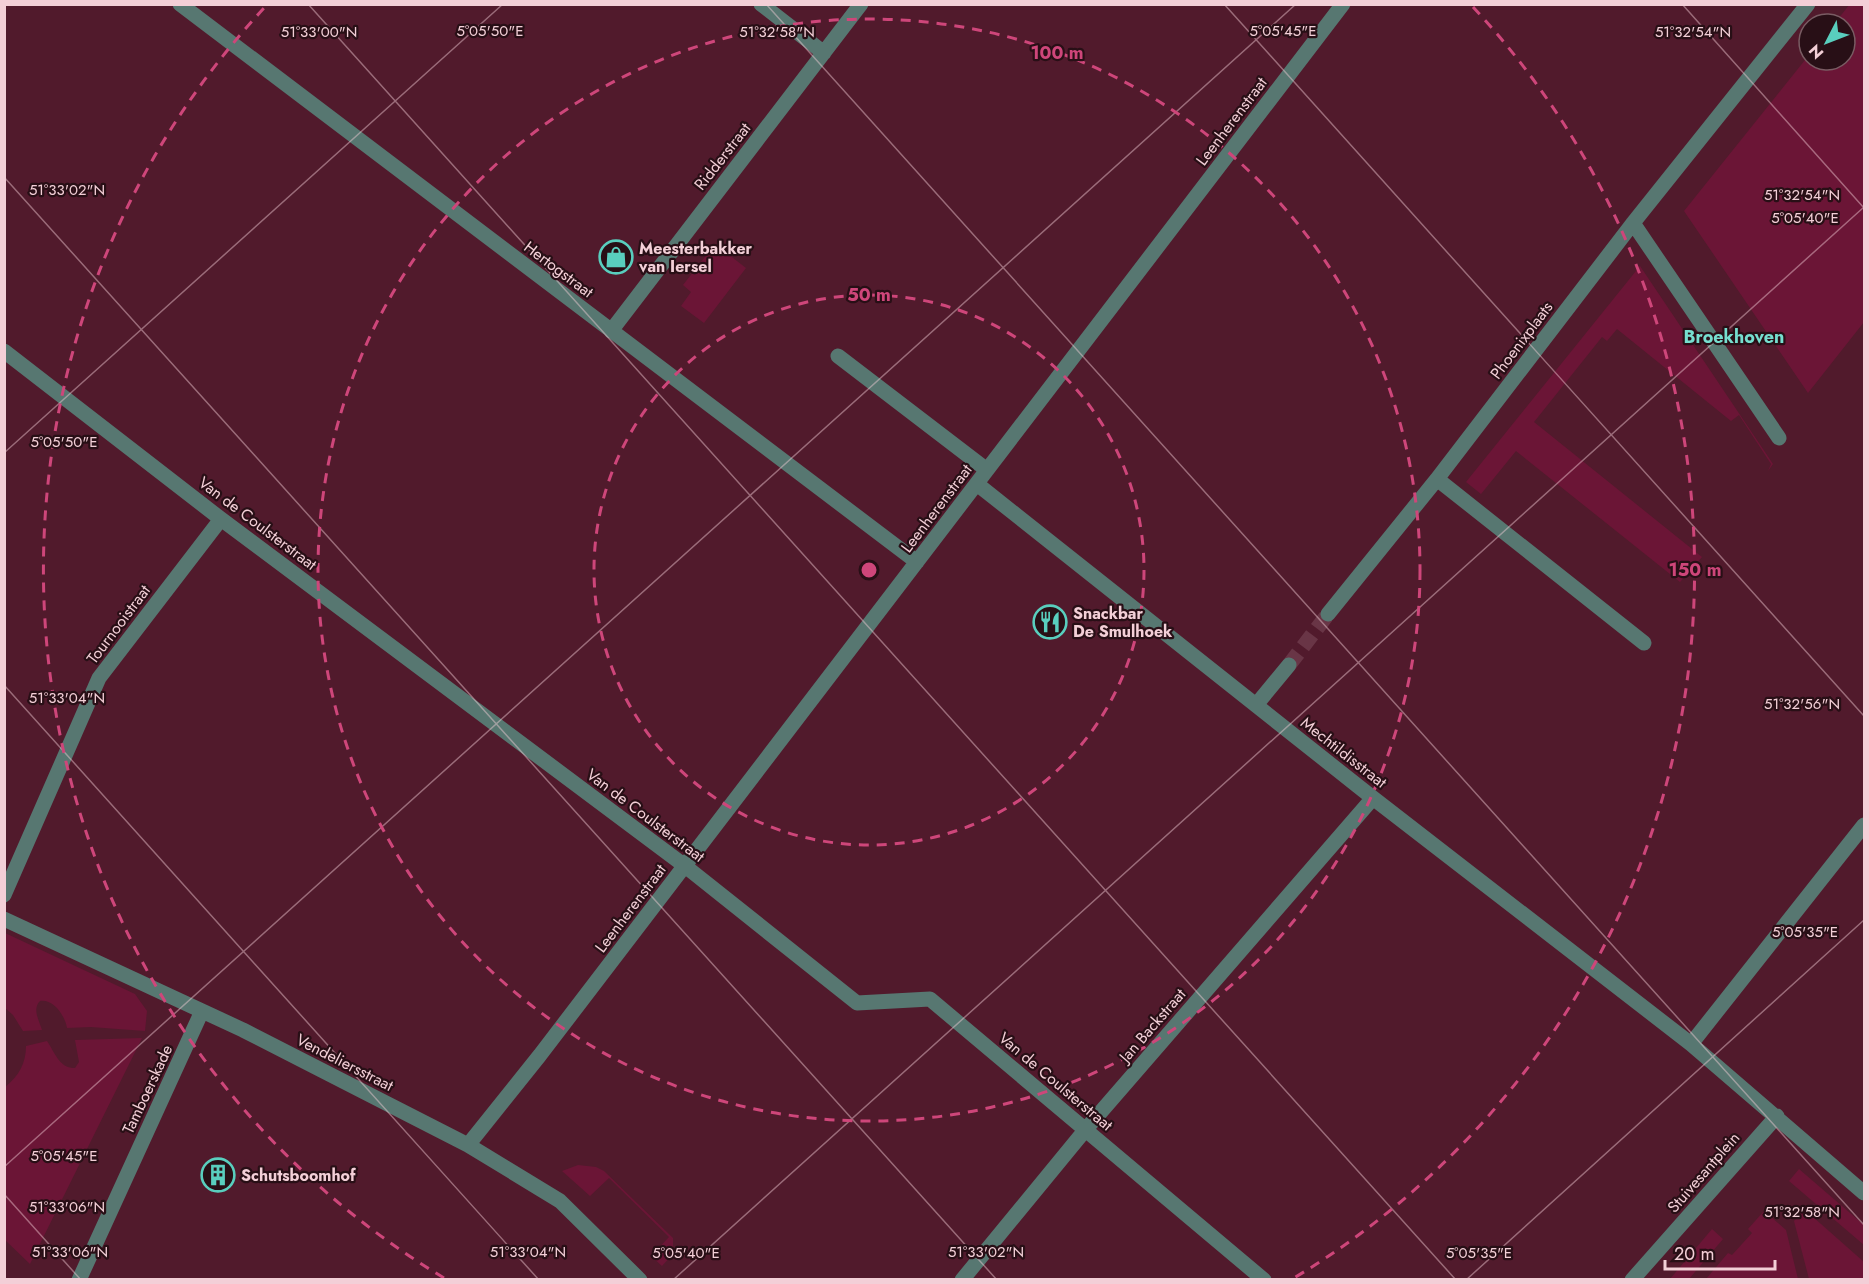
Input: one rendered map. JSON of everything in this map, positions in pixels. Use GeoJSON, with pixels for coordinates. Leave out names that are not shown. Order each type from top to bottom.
{"type":"FeatureCollection","features":[{"type":"Feature","properties":{"kind":"street","name":"Hertogstraat"},"geometry":{"type":"LineString","coordinates":[[180,4],[917,562]]}},
{"type":"Feature","properties":{"kind":"street"},"geometry":{"type":"LineString","coordinates":[[761,4],[824,53]]}},
{"type":"Feature","properties":{"kind":"street","name":"Ridderstraat"},"geometry":{"type":"LineString","coordinates":[[611,331],[861,4]]}},
{"type":"Feature","properties":{"kind":"street","name":"Leenherenstraat"},"geometry":{"type":"LineString","coordinates":[[468,1145],[685,866],[1343,4]]}},
{"type":"Feature","properties":{"kind":"street","name":"Phoenixplaats"},"geometry":{"type":"LineString","coordinates":[[1328,615],[1437,479],[1633,223],[1808,4]]}},
{"type":"Feature","properties":{"kind":"street"},"geometry":{"type":"LineString","coordinates":[[1633,223],[1779,438]]}},
{"type":"Feature","properties":{"kind":"street","name":"Van de Coulsterstraat"},"geometry":{"type":"LineString","coordinates":[[4,351],[221,519],[685,866],[857,1003],[930,999],[1264,1280]]}},
{"type":"Feature","properties":{"kind":"street"},"geometry":{"type":"LineString","coordinates":[[838,356],[987,470]]}},
{"type":"Feature","properties":{"kind":"street"},"geometry":{"type":"LineString","coordinates":[[1437,479],[1644,643]]}},
{"type":"Feature","properties":{"kind":"street","name":"Mechtildisstraat"},"geometry":{"type":"LineString","coordinates":[[977,484],[1373,798],[1691,1044]]}},
{"type":"Feature","properties":{"kind":"street","name":"Tournooistraat"},"geometry":{"type":"LineString","coordinates":[[4,895],[99,678],[221,519]]}},
{"type":"Feature","properties":{"kind":"street"},"geometry":{"type":"LineString","coordinates":[[1256,705],[1289,664]]}},
{"type":"Feature","properties":{"kind":"street","name":"Jan Backstraat"},"geometry":{"type":"LineString","coordinates":[[962,1280],[1086,1129],[1373,798]]}},
{"type":"Feature","properties":{"kind":"street"},"geometry":{"type":"LineString","coordinates":[[1864,825],[1691,1044],[1864,1193]]}},
{"type":"Feature","properties":{"kind":"street","name":"Vendeliersstraat"},"geometry":{"type":"LineString","coordinates":[[4,920],[243,1030],[468,1145],[560,1201],[640,1280]]}},
{"type":"Feature","properties":{"kind":"street","name":"Tamboerskade"},"geometry":{"type":"LineString","coordinates":[[79,1280],[202,1011]]}},
{"type":"Feature","properties":{"kind":"street","name":"Stuivesantplein"},"geometry":{"type":"LineString","coordinates":[[1632,1280],[1777,1116]]}},
{"type":"Feature","properties":{"kind":"shaded area"},"geometry":{"type":"Polygon","coordinates":[[[1850,4],[1864,5],[1864,322],[1808,393],[1684,211],[1797,70],[1797,72],[1857,72],[1857,12],[1844,12],[1850,4]]]}},
{"type":"Feature","properties":{"kind":"shaded area"},"geometry":{"type":"Polygon","coordinates":[[[715,244],[746,268],[704,323],[681,306],[691,292],[683,285],[715,244]]]}},
{"type":"Feature","properties":{"kind":"shaded area"},"geometry":{"type":"Polygon","coordinates":[[[1640,266],[1773,464],[1768,471],[1771,464],[1739,415],[1731,421],[1617,329],[1607,341],[1602,337],[1534,422],[1702,557],[1680,582],[1516,451],[1481,494],[1466,482],[1640,266]]]}},
{"type":"Feature","properties":{"kind":"shaded area"},"geometry":{"type":"Polygon","coordinates":[[[5,933],[135,994],[147,1011],[145,1031],[91,1027],[67,1028],[58,1009],[50,1003],[40,1001],[36,1011],[42,1030],[23,1031],[13,1015],[5,1008],[5,933]]]}},
{"type":"Feature","properties":{"kind":"shaded area"},"geometry":{"type":"Polygon","coordinates":[[[142,1038],[30,1264],[5,1240],[5,1087],[21,1069],[26,1046],[47,1041],[65,1066],[75,1068],[79,1062],[75,1040],[142,1038]]]}},
{"type":"Feature","properties":{"kind":"shaded area"},"geometry":{"type":"Polygon","coordinates":[[[578,1165],[596,1167],[604,1171],[673,1238],[673,1254],[662,1266],[651,1256],[669,1237],[609,1178],[590,1196],[562,1171],[578,1165]]]}},
{"type":"Feature","properties":{"kind":"shaded area"},"geometry":{"type":"Polygon","coordinates":[[[1799,1169],[1864,1225],[1864,1245],[1789,1181],[1799,1169]]]}},
{"type":"Feature","properties":{"kind":"shaded area"},"geometry":{"type":"Polygon","coordinates":[[[1804,1209],[1864,1262],[1864,1279],[1809,1279],[1794,1221],[1804,1209]]]}},
{"type":"Feature","properties":{"kind":"shaded area"},"geometry":{"type":"Polygon","coordinates":[[[1764,1211],[1786,1230],[1798,1279],[1706,1279],[1728,1253],[1732,1255],[1752,1233],[1748,1229],[1764,1211]]]}},
{"type":"Feature","properties":{"kind":"shaded area"},"geometry":{"type":"Polygon","coordinates":[[[1712,1229],[1723,1239],[1689,1279],[1670,1279],[1712,1229]]]}},
{"type":"Feature","properties":{"kind":"tunnel"},"geometry":{"type":"LineString","coordinates":[[1289,665],[1328,614]]}},
{"type":"Feature","properties":{"kind":"place","name":"Meesterbakker van Iersel"},"geometry":{"type":"Point","coordinates":[616,257]}},
{"type":"Feature","properties":{"kind":"place","name":"Snackbar De Smulhoek"},"geometry":{"type":"Point","coordinates":[1050,622]}},
{"type":"Feature","properties":{"kind":"place","name":"Schutsboomhof"},"geometry":{"type":"Point","coordinates":[218,1175]}},
{"type":"Feature","properties":{"kind":"district","name":"Broekhoven"},"geometry":{"type":"Point","coordinates":[1734,337]}}]}
